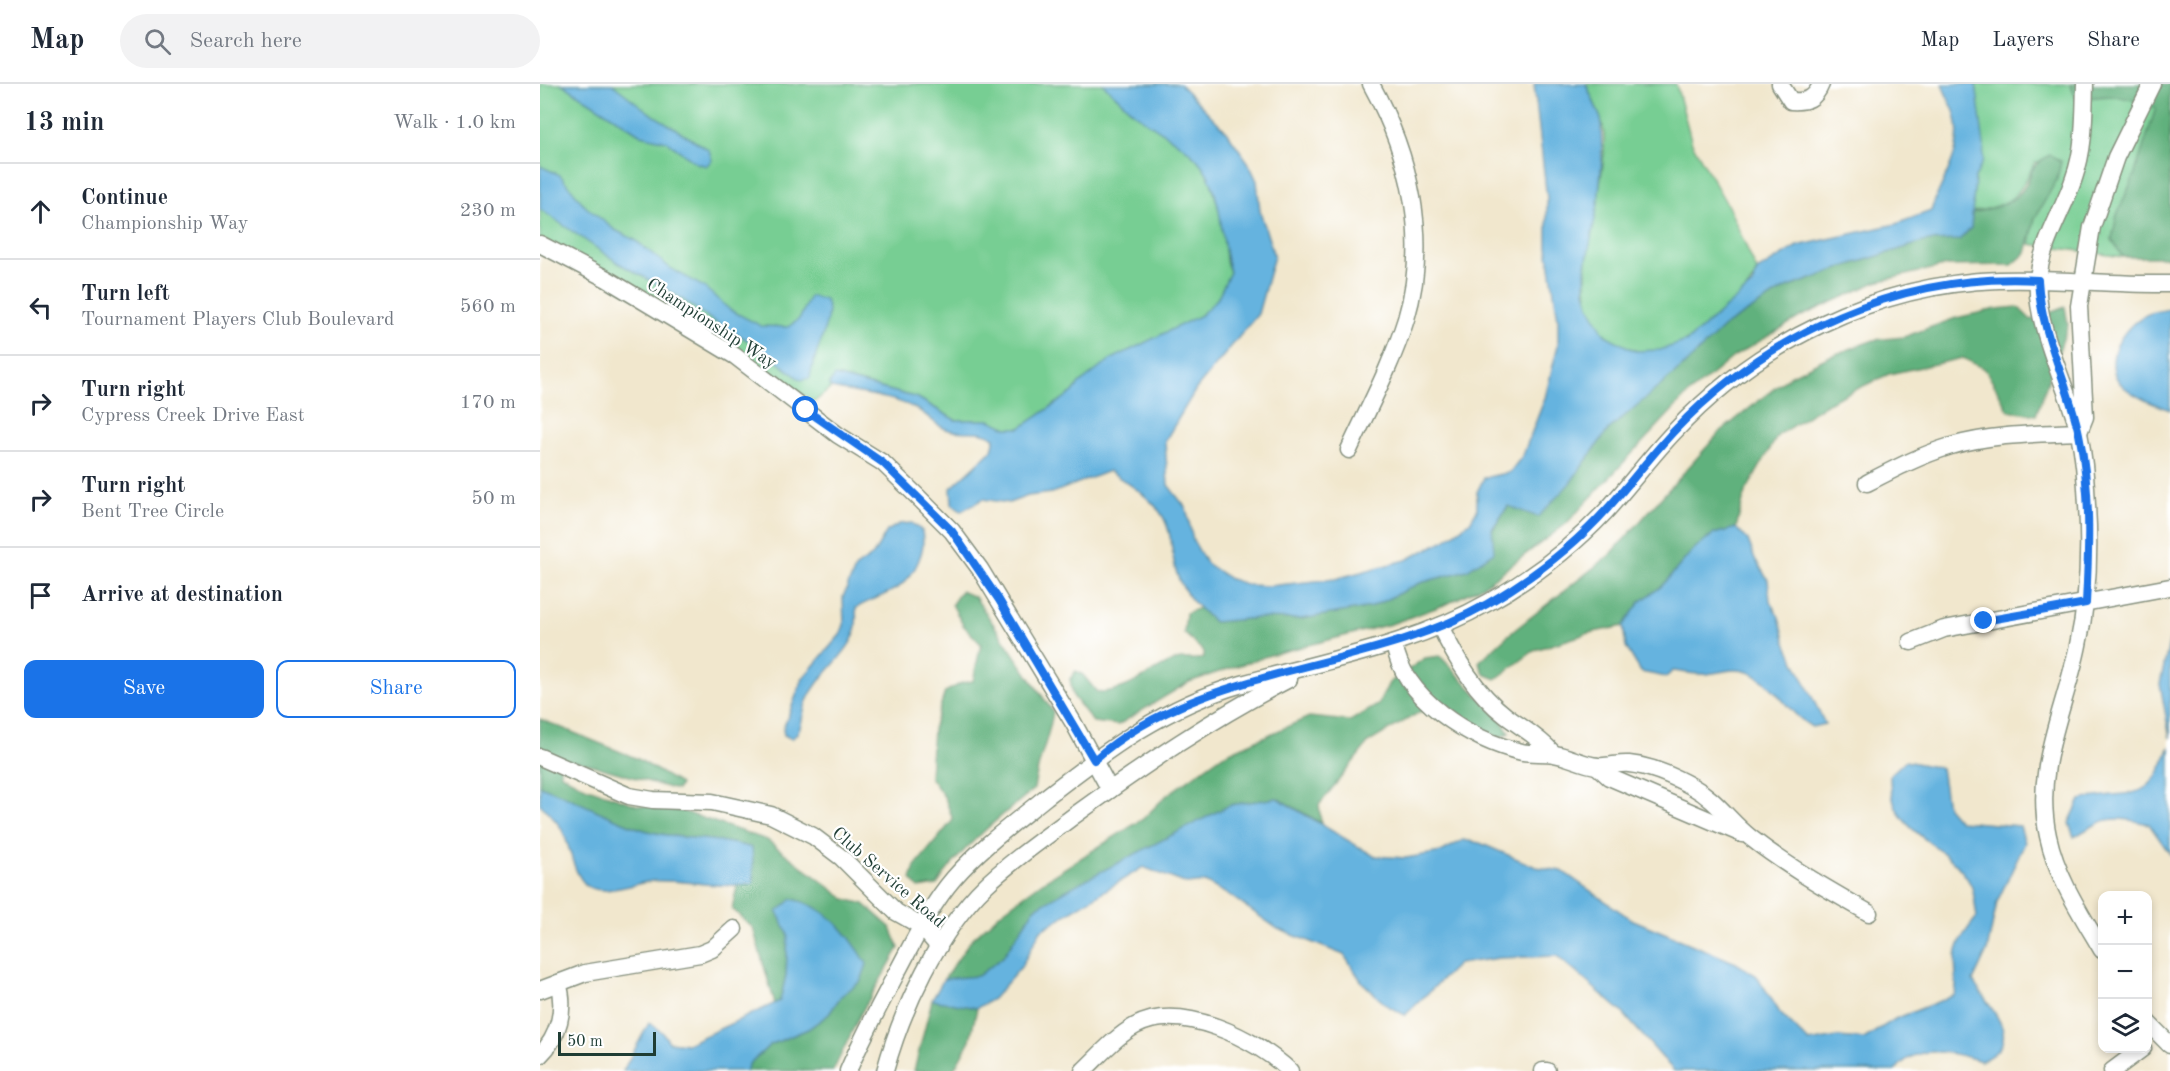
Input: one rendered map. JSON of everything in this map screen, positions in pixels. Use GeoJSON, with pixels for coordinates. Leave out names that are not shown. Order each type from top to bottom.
{"type":"FeatureCollection","features":[{"type":"Feature","properties":{"kind":"street"},"geometry":{"type":"LineString","coordinates":[[1349,450],[1395,350],[1414,285],[1416,252],[1415,216],[1404,160],[1384,108],[1371,84]]}},
{"type":"Feature","properties":{"kind":"street"},"geometry":{"type":"LineString","coordinates":[[1780,84],[1791,100],[1805,102],[1817,94],[1821,84]]}},
{"type":"Feature","properties":{"kind":"street"},"geometry":{"type":"LineString","coordinates":[[2085,84],[2083,145],[2074,179],[2049,235],[2038,280],[2046,331],[2079,432],[2087,506],[2086,603],[2075,658],[2046,764],[2044,810],[2053,855],[2063,881],[2100,945]]}},
{"type":"Feature","properties":{"kind":"street"},"geometry":{"type":"LineString","coordinates":[[2079,432],[2085,417],[2079,306],[2085,283],[2092,227],[2116,157],[2152,84]]}},
{"type":"Feature","properties":{"kind":"street","name":"Championship Way"},"geometry":{"type":"LineString","coordinates":[[540,244],[607,279],[735,356],[838,435],[883,463],[952,531],[980,569],[1110,790]]}},
{"type":"Feature","properties":{"kind":"street"},"geometry":{"type":"LineString","coordinates":[[848,1071],[921,926],[952,880],[997,836],[1094,760],[1165,713],[1239,684],[1315,666],[1394,643],[1440,626],[1485,605],[1548,565],[1606,510],[1673,432],[1702,404],[1748,366],[1786,342],[1826,322],[1895,296],[1968,282],[2038,280],[2170,284]]}},
{"type":"Feature","properties":{"kind":"street"},"geometry":{"type":"LineString","coordinates":[[1867,483],[1914,459],[1971,441],[2007,436],[2079,432]]}},
{"type":"Feature","properties":{"kind":"street"},"geometry":{"type":"LineString","coordinates":[[1911,642],[1944,629],[2170,587]]}},
{"type":"Feature","properties":{"kind":"street"},"geometry":{"type":"LineString","coordinates":[[1440,626],[1459,663],[1492,704],[1543,741],[1553,753]]}},
{"type":"Feature","properties":{"kind":"street"},"geometry":{"type":"LineString","coordinates":[[1394,643],[1397,660],[1406,677],[1449,717],[1490,741],[1524,752],[1553,753],[1597,766],[1630,764],[1671,776],[1712,800],[1748,837],[1794,870],[1869,913]]}},
{"type":"Feature","properties":{"kind":"street"},"geometry":{"type":"LineString","coordinates":[[885,1071],[922,973],[985,886],[1020,856],[1110,790],[1209,722],[1315,666]]}},
{"type":"Feature","properties":{"kind":"street","name":"Club Service Road"},"geometry":{"type":"LineString","coordinates":[[540,757],[629,796],[652,800],[712,802],[771,815],[813,836],[842,858],[896,912],[921,926],[939,947]]}},
{"type":"Feature","properties":{"kind":"street"},"geometry":{"type":"LineString","coordinates":[[1597,766],[1609,777],[1748,837]]}},
{"type":"Feature","properties":{"kind":"street"},"geometry":{"type":"LineString","coordinates":[[540,990],[585,973],[700,954],[711,949],[734,929]]}},
{"type":"Feature","properties":{"kind":"street"},"geometry":{"type":"LineString","coordinates":[[540,1055],[548,1048],[559,1021],[562,1003],[558,983]]}},
{"type":"Feature","properties":{"kind":"street"},"geometry":{"type":"LineString","coordinates":[[1083,1071],[1123,1034],[1137,1025],[1168,1018],[1209,1024],[1239,1036],[1274,1057],[1290,1071]]}},
{"type":"Feature","properties":{"kind":"street"},"geometry":{"type":"LineString","coordinates":[[2112,1071],[2136,1053]]}},
{"type":"Feature","properties":{"kind":"green space"},"geometry":{"type":"Polygon","coordinates":[[[540,84],[1103,84],[1133,112],[1183,146],[1202,163],[1211,182],[1223,224],[1226,262],[1230,272],[1218,299],[1201,315],[1079,384],[1073,392],[1020,428],[1011,429],[984,420],[955,420],[918,398],[837,376],[829,383],[831,388],[814,402],[540,244],[540,84]]]}},
{"type":"Feature","properties":{"kind":"green space"},"geometry":{"type":"Polygon","coordinates":[[[1586,84],[1676,84],[1692,143],[1729,208],[1757,271],[1747,289],[1723,313],[1691,338],[1665,349],[1638,351],[1617,342],[1606,335],[1592,316],[1587,292],[1587,266],[1604,151],[1602,122],[1586,84]]]}},
{"type":"Feature","properties":{"kind":"green space"},"geometry":{"type":"Polygon","coordinates":[[[1976,84],[2070,84],[2077,100],[2109,96],[2157,108],[2134,176],[2117,215],[2112,239],[2123,257],[2030,244],[2035,218],[2057,179],[2061,161],[2035,162],[2018,192],[2012,198],[1997,206],[1972,212],[1975,178],[1983,160],[1976,84]]]}},
{"type":"Feature","properties":{"kind":"green space"},"geometry":{"type":"Polygon","coordinates":[[[2070,84],[2170,84],[2170,257],[2123,257],[2112,240],[2117,215],[2134,176],[2156,108],[2108,96],[2077,100],[2070,84]]]}},
{"type":"Feature","properties":{"kind":"green space"},"geometry":{"type":"Polygon","coordinates":[[[2050,155],[2061,161],[2057,179],[2035,218],[2026,253],[2012,265],[1944,266],[1876,282],[1800,317],[1733,357],[1685,397],[1566,524],[1486,584],[1447,604],[1391,624],[1270,655],[1189,682],[1118,725],[1093,722],[1073,696],[1070,679],[1076,671],[1083,675],[1097,692],[1108,691],[1128,685],[1176,660],[1204,658],[1204,652],[1184,633],[1186,613],[1199,608],[1214,622],[1258,618],[1301,619],[1371,607],[1420,583],[1467,570],[1508,506],[1570,483],[1608,430],[1681,368],[1726,325],[1784,289],[1846,266],[1926,241],[1959,240],[1971,228],[1972,213],[2010,201],[2025,187],[2036,164],[2050,155]]]}},
{"type":"Feature","properties":{"kind":"green space"},"geometry":{"type":"Polygon","coordinates":[[[2018,307],[2031,320],[2065,307],[2068,325],[2036,415],[2009,411],[1985,369],[1963,358],[1889,374],[1831,401],[1778,435],[1745,493],[1736,528],[1714,534],[1694,549],[1662,586],[1640,602],[1623,626],[1589,633],[1535,650],[1496,679],[1484,674],[1479,662],[1507,636],[1611,554],[1720,432],[1790,376],[1828,357],[1874,340],[1904,337],[1956,318],[1996,309],[2018,307]]]}},
{"type":"Feature","properties":{"kind":"green space"},"geometry":{"type":"Polygon","coordinates":[[[961,591],[975,597],[1053,712],[1034,789],[969,846],[946,871],[937,885],[919,888],[911,879],[915,866],[953,820],[945,798],[930,777],[933,729],[945,692],[962,683],[973,681],[981,644],[963,625],[952,604],[961,591]]]}},
{"type":"Feature","properties":{"kind":"green space"},"geometry":{"type":"Polygon","coordinates":[[[1440,656],[1501,720],[1509,733],[1499,738],[1474,726],[1440,700],[1369,742],[1319,805],[1321,823],[1277,798],[1230,805],[1035,908],[1003,957],[978,976],[944,979],[972,939],[1003,911],[1041,883],[1143,819],[1167,795],[1223,755],[1309,717],[1350,721],[1378,705],[1389,683],[1425,658],[1440,656]]]}},
{"type":"Feature","properties":{"kind":"green space"},"geometry":{"type":"Polygon","coordinates":[[[540,719],[638,759],[680,784],[677,790],[585,763],[559,759],[561,774],[585,787],[637,805],[682,811],[767,840],[845,899],[864,904],[891,928],[899,948],[861,1013],[833,1071],[746,1071],[749,1064],[770,1045],[808,1029],[829,1014],[841,996],[861,981],[777,912],[788,933],[786,976],[780,1001],[775,1004],[753,928],[732,909],[737,886],[754,883],[752,848],[638,828],[540,786],[540,719]]]}},
{"type":"Feature","properties":{"kind":"green space"},"geometry":{"type":"Polygon","coordinates":[[[932,1000],[977,1008],[970,1040],[953,1071],[914,1071],[932,1000]]]}},
{"type":"Feature","properties":{"kind":"water"},"geometry":{"type":"Polygon","coordinates":[[[562,84],[612,84],[647,111],[709,150],[712,160],[706,166],[696,163],[666,141],[641,135],[562,84]]]}},
{"type":"Feature","properties":{"kind":"water"},"geometry":{"type":"Polygon","coordinates":[[[1103,84],[1180,84],[1226,131],[1248,162],[1257,181],[1260,211],[1274,256],[1258,314],[1196,389],[1165,441],[1168,485],[1186,508],[1193,540],[1206,563],[1230,579],[1249,585],[1268,586],[1335,579],[1406,560],[1445,540],[1470,522],[1477,510],[1477,492],[1484,478],[1510,472],[1523,455],[1545,398],[1558,345],[1558,319],[1547,247],[1547,199],[1534,84],[1586,84],[1601,119],[1602,160],[1598,204],[1585,269],[1585,291],[1589,306],[1605,335],[1635,351],[1660,350],[1687,341],[1752,285],[1757,271],[1797,246],[1896,224],[1931,211],[1951,164],[1957,140],[1958,127],[1955,114],[1942,84],[1976,84],[1984,145],[1983,160],[1975,178],[1971,228],[1959,240],[1926,241],[1846,266],[1784,289],[1726,325],[1681,368],[1608,430],[1570,483],[1538,517],[1508,506],[1492,529],[1494,552],[1467,570],[1420,583],[1371,607],[1301,619],[1258,618],[1214,622],[1183,588],[1175,566],[1168,527],[1160,512],[1143,494],[1109,471],[1052,493],[1028,496],[1009,503],[983,499],[961,511],[952,504],[951,488],[992,450],[995,438],[988,434],[946,429],[910,406],[888,399],[831,388],[829,384],[835,376],[918,398],[955,420],[990,420],[1007,428],[1020,428],[1073,392],[1079,384],[1110,360],[1201,315],[1217,299],[1230,272],[1218,205],[1205,170],[1178,142],[1133,112],[1103,84]]]}},
{"type":"Feature","properties":{"kind":"water"},"geometry":{"type":"Polygon","coordinates":[[[540,166],[560,175],[585,206],[615,230],[635,240],[670,268],[704,287],[730,310],[761,326],[788,327],[800,318],[810,296],[825,300],[828,316],[810,378],[801,380],[751,342],[713,321],[673,293],[620,264],[540,209],[540,166]]]}},
{"type":"Feature","properties":{"kind":"water"},"geometry":{"type":"Polygon","coordinates":[[[2170,309],[2170,410],[2129,391],[2116,378],[2113,367],[2118,344],[2132,325],[2151,313],[2170,309]]]}},
{"type":"Feature","properties":{"kind":"water"},"geometry":{"type":"Polygon","coordinates":[[[912,523],[922,531],[923,540],[921,554],[913,572],[900,586],[856,608],[855,632],[852,640],[811,692],[796,735],[792,739],[784,735],[783,729],[803,678],[840,635],[844,625],[843,597],[856,567],[873,555],[887,531],[899,524],[912,523]]]}},
{"type":"Feature","properties":{"kind":"water"},"geometry":{"type":"Polygon","coordinates":[[[1736,528],[1748,540],[1755,559],[1768,580],[1770,601],[1779,617],[1786,643],[1825,724],[1812,727],[1803,721],[1774,690],[1748,672],[1732,670],[1702,674],[1673,671],[1666,677],[1641,672],[1626,647],[1623,626],[1640,602],[1662,586],[1694,549],[1714,534],[1736,528]]]}},
{"type":"Feature","properties":{"kind":"water"},"geometry":{"type":"Polygon","coordinates":[[[2170,639],[2170,738],[2160,684],[2170,639]]]}},
{"type":"Feature","properties":{"kind":"water"},"geometry":{"type":"Polygon","coordinates":[[[2170,746],[2170,854],[2149,824],[2126,819],[2102,822],[2074,837],[2069,823],[2080,800],[2137,792],[2146,787],[2162,766],[2170,746]]]}},
{"type":"Feature","properties":{"kind":"water"},"geometry":{"type":"Polygon","coordinates":[[[1905,761],[1941,768],[1947,807],[1959,821],[2020,826],[2025,843],[1997,902],[1987,951],[1973,981],[1995,1013],[2003,1034],[2002,1044],[1995,1053],[1981,1061],[1935,1052],[1913,1056],[1895,1071],[1674,1071],[1622,1012],[1557,956],[1499,958],[1458,964],[1405,1015],[1386,1005],[1362,982],[1344,955],[1278,929],[1232,897],[1205,882],[1187,884],[1143,867],[1041,930],[1021,967],[993,999],[977,1008],[932,1000],[944,979],[978,976],[1003,957],[1035,908],[1230,805],[1277,798],[1374,856],[1406,858],[1441,852],[1463,840],[1480,843],[1536,867],[1562,871],[1631,919],[1736,963],[1757,976],[1780,1013],[1809,1042],[1837,1037],[1864,1039],[1895,1019],[1955,995],[1957,950],[1977,917],[1971,885],[1960,869],[1909,825],[1899,812],[1892,796],[1890,775],[1905,761]]]}},
{"type":"Feature","properties":{"kind":"water"},"geometry":{"type":"Polygon","coordinates":[[[540,786],[638,828],[752,848],[754,883],[716,885],[652,881],[608,890],[591,888],[580,878],[561,828],[540,804],[540,786]]]}},
{"type":"Feature","properties":{"kind":"water"},"geometry":{"type":"Polygon","coordinates":[[[792,899],[827,915],[845,932],[867,964],[861,981],[841,996],[829,1014],[808,1029],[770,1045],[749,1064],[746,1071],[623,1071],[649,1023],[663,1033],[669,1042],[687,1044],[780,1001],[786,976],[788,934],[777,912],[792,899]]]}},
{"type":"Feature","properties":{"kind":"route"},"geometry":{"type":"LineString","coordinates":[[806,410],[838,435],[883,463],[952,531],[980,569],[1094,760],[1165,713],[1239,684],[1370,652],[1451,622],[1485,605],[1548,565],[1606,510],[1673,432],[1702,404],[1748,366],[1786,342],[1826,322],[1895,296],[1968,282],[2038,280],[2038,294],[2046,331],[2079,432],[2087,506],[2086,603],[1984,621]]}}]}
